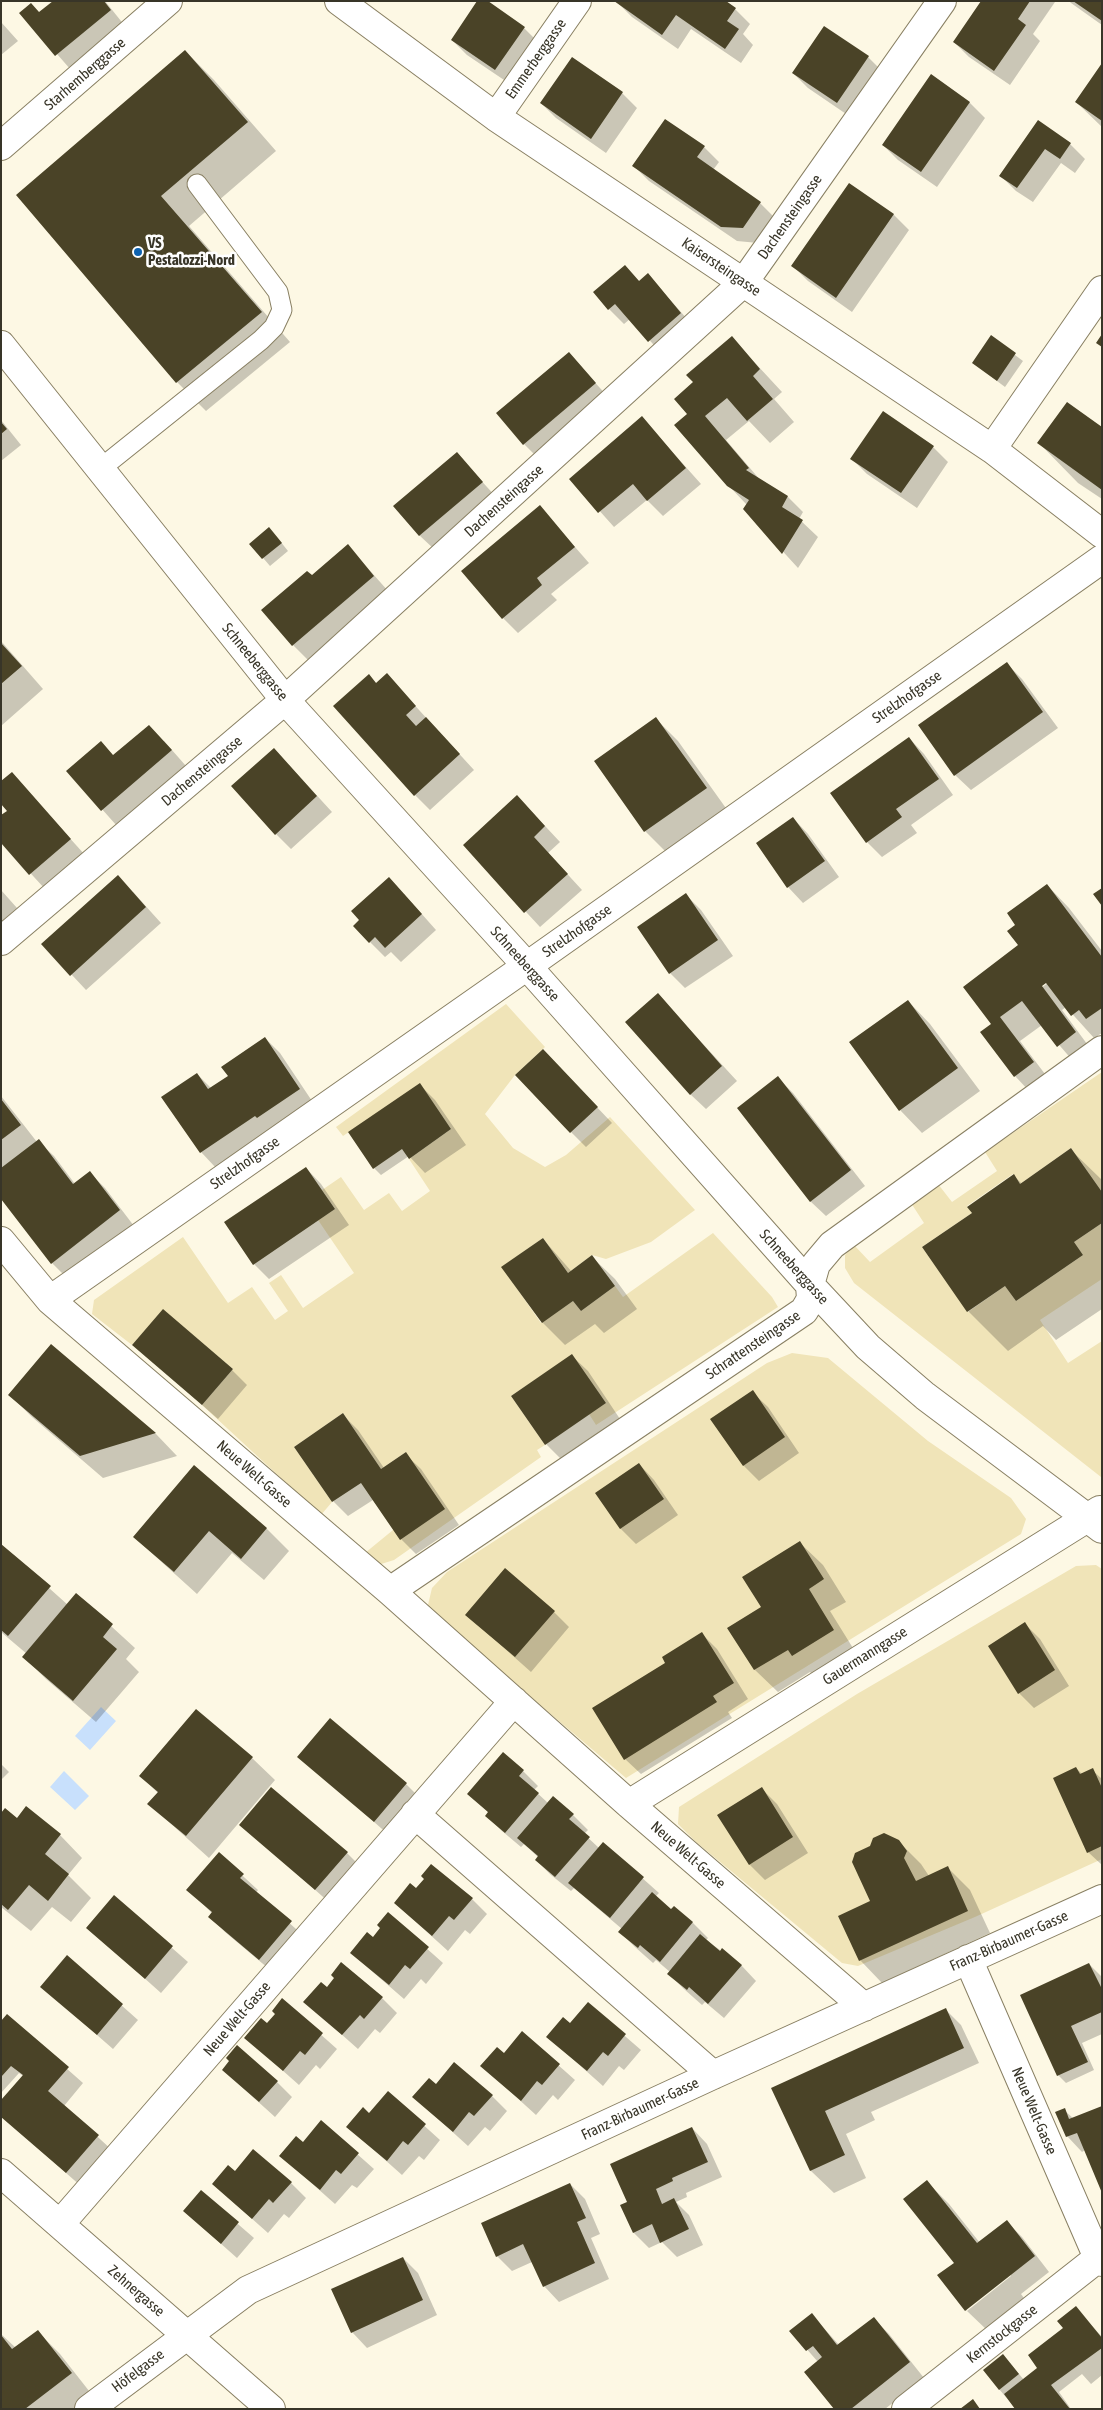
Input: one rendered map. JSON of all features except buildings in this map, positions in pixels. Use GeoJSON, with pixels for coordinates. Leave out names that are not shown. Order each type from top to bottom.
{"type":"FeatureCollection","features":[{"type":"Feature","properties":{"kind":"street","name":"Starhemberggasse"},"geometry":{"type":"LineString","coordinates":[[1,146],[168,1]]}},
{"type":"Feature","properties":{"kind":"street","name":"Kaisersteingasse"},"geometry":{"type":"LineString","coordinates":[[339,1],[496,117],[992,450],[1102,534]]}},
{"type":"Feature","properties":{"kind":"street","name":"Emmerberggasse"},"geometry":{"type":"LineString","coordinates":[[496,117],[577,1]]}},
{"type":"Feature","properties":{"kind":"street","name":"Dachensteingasse"},"geometry":{"type":"LineString","coordinates":[[1,941],[285,700],[744,282],[942,1]]}},
{"type":"Feature","properties":{"kind":"street"},"geometry":{"type":"LineString","coordinates":[[992,450],[1102,290]]}},
{"type":"Feature","properties":{"kind":"street","name":"Schneeberggasse"},"geometry":{"type":"LineString","coordinates":[[1,345],[285,700],[527,966],[810,1285],[868,1347],[925,1396],[1097,1519]]}},
{"type":"Feature","properties":{"kind":"street","name":"Strelzhofgasse"},"geometry":{"type":"LineString","coordinates":[[50,1300],[527,966],[1102,559]]}},
{"type":"Feature","properties":{"kind":"street","name":"Schrattensteingasse"},"geometry":{"type":"LineString","coordinates":[[390,1591],[804,1311],[811,1299],[810,1285],[816,1264],[832,1245],[1102,1050]]}},
{"type":"Feature","properties":{"kind":"street","name":"Neue Welt-Gasse"},"geometry":{"type":"LineString","coordinates":[[1,1241],[50,1300],[390,1591],[629,1804],[864,2007]]}},
{"type":"Feature","properties":{"kind":"street","name":"Gauermanngasse"},"geometry":{"type":"LineString","coordinates":[[629,1804],[1097,1519]]}},
{"type":"Feature","properties":{"kind":"street","name":"Neue Welt-Gasse"},"geometry":{"type":"LineString","coordinates":[[60,2224],[514,1701]]}},
{"type":"Feature","properties":{"kind":"street"},"geometry":{"type":"LineString","coordinates":[[415,1814],[713,2075]]}},
{"type":"Feature","properties":{"kind":"street","name":"Franz-Birbaumer-Gasse"},"geometry":{"type":"LineString","coordinates":[[187,2334],[248,2290],[713,2075],[1102,1899]]}},
{"type":"Feature","properties":{"kind":"street","name":"Neue Welt-Gasse"},"geometry":{"type":"LineString","coordinates":[[968,1960],[1100,2260]]}},
{"type":"Feature","properties":{"kind":"street","name":"Zehnergasse"},"geometry":{"type":"LineString","coordinates":[[1,2173],[271,2409]]}},
{"type":"Feature","properties":{"kind":"street","name":"Kernstockgasse"},"geometry":{"type":"LineString","coordinates":[[906,2409],[1100,2260]]}},
{"type":"Feature","properties":{"kind":"street","name":"Höfelgasse"},"geometry":{"type":"LineString","coordinates":[[89,2409],[187,2334]]}},
{"type":"Feature","properties":{"kind":"lane"},"geometry":{"type":"LineString","coordinates":[[100,469],[261,340],[274,328],[282,310],[278,292],[197,184]]}},
{"type":"Feature","properties":{"kind":"shaded area"},"geometry":{"type":"Polygon","coordinates":[[[506,1004],[545,1047],[515,1075],[485,1114],[513,1148],[545,1167],[566,1155],[610,1117],[695,1210],[651,1242],[606,1259],[592,1255],[568,1273],[543,1238],[502,1267],[541,1323],[573,1301],[581,1311],[615,1286],[623,1297],[713,1233],[772,1297],[778,1307],[596,1425],[589,1414],[606,1403],[572,1355],[511,1396],[545,1445],[537,1450],[541,1457],[394,1560],[378,1565],[365,1553],[393,1530],[406,1452],[381,1469],[343,1413],[294,1447],[332,1502],[321,1515],[202,1405],[233,1369],[163,1310],[132,1345],[92,1314],[94,1300],[183,1237],[228,1303],[252,1287],[275,1320],[288,1311],[269,1283],[281,1275],[303,1308],[354,1273],[318,1220],[335,1209],[322,1190],[341,1177],[364,1210],[389,1193],[402,1211],[430,1191],[409,1159],[451,1129],[420,1084],[343,1136],[336,1127],[506,1004]]]}},
{"type":"Feature","properties":{"kind":"shaded area"},"geometry":{"type":"Polygon","coordinates":[[[1102,1072],[1102,1192],[1071,1148],[1020,1184],[1013,1174],[967,1206],[972,1213],[922,1247],[968,1312],[1005,1286],[1016,1301],[1083,1255],[1074,1242],[1102,1223],[1102,1279],[1040,1320],[1068,1363],[1102,1341],[1101,1477],[854,1283],[845,1268],[845,1255],[854,1245],[870,1262],[924,1223],[911,1203],[938,1184],[952,1202],[997,1171],[985,1152],[1102,1072]]]}},
{"type":"Feature","properties":{"kind":"shaded area"},"geometry":{"type":"Polygon","coordinates":[[[792,1353],[828,1358],[928,1441],[1011,1498],[1026,1519],[1021,1534],[626,1778],[427,1609],[432,1588],[447,1572],[767,1363],[792,1353]]]}},
{"type":"Feature","properties":{"kind":"shaded area"},"geometry":{"type":"Polygon","coordinates":[[[1096,1565],[1102,1569],[1102,1859],[975,1917],[858,1966],[842,1963],[696,1842],[678,1824],[679,1807],[857,1694],[1076,1566],[1096,1565]]]}},
{"type":"Feature","properties":{"kind":"water"},"geometry":{"type":"Polygon","coordinates":[[[101,1707],[116,1721],[90,1750],[75,1736],[101,1707]]]}},
{"type":"Feature","properties":{"kind":"water"},"geometry":{"type":"Polygon","coordinates":[[[64,1771],[89,1796],[75,1810],[50,1787],[64,1771]]]}},
{"type":"Feature","properties":{"kind":"place","name":"VS Pestalozzi-Nord"},"geometry":{"type":"Point","coordinates":[138,252]}}]}
